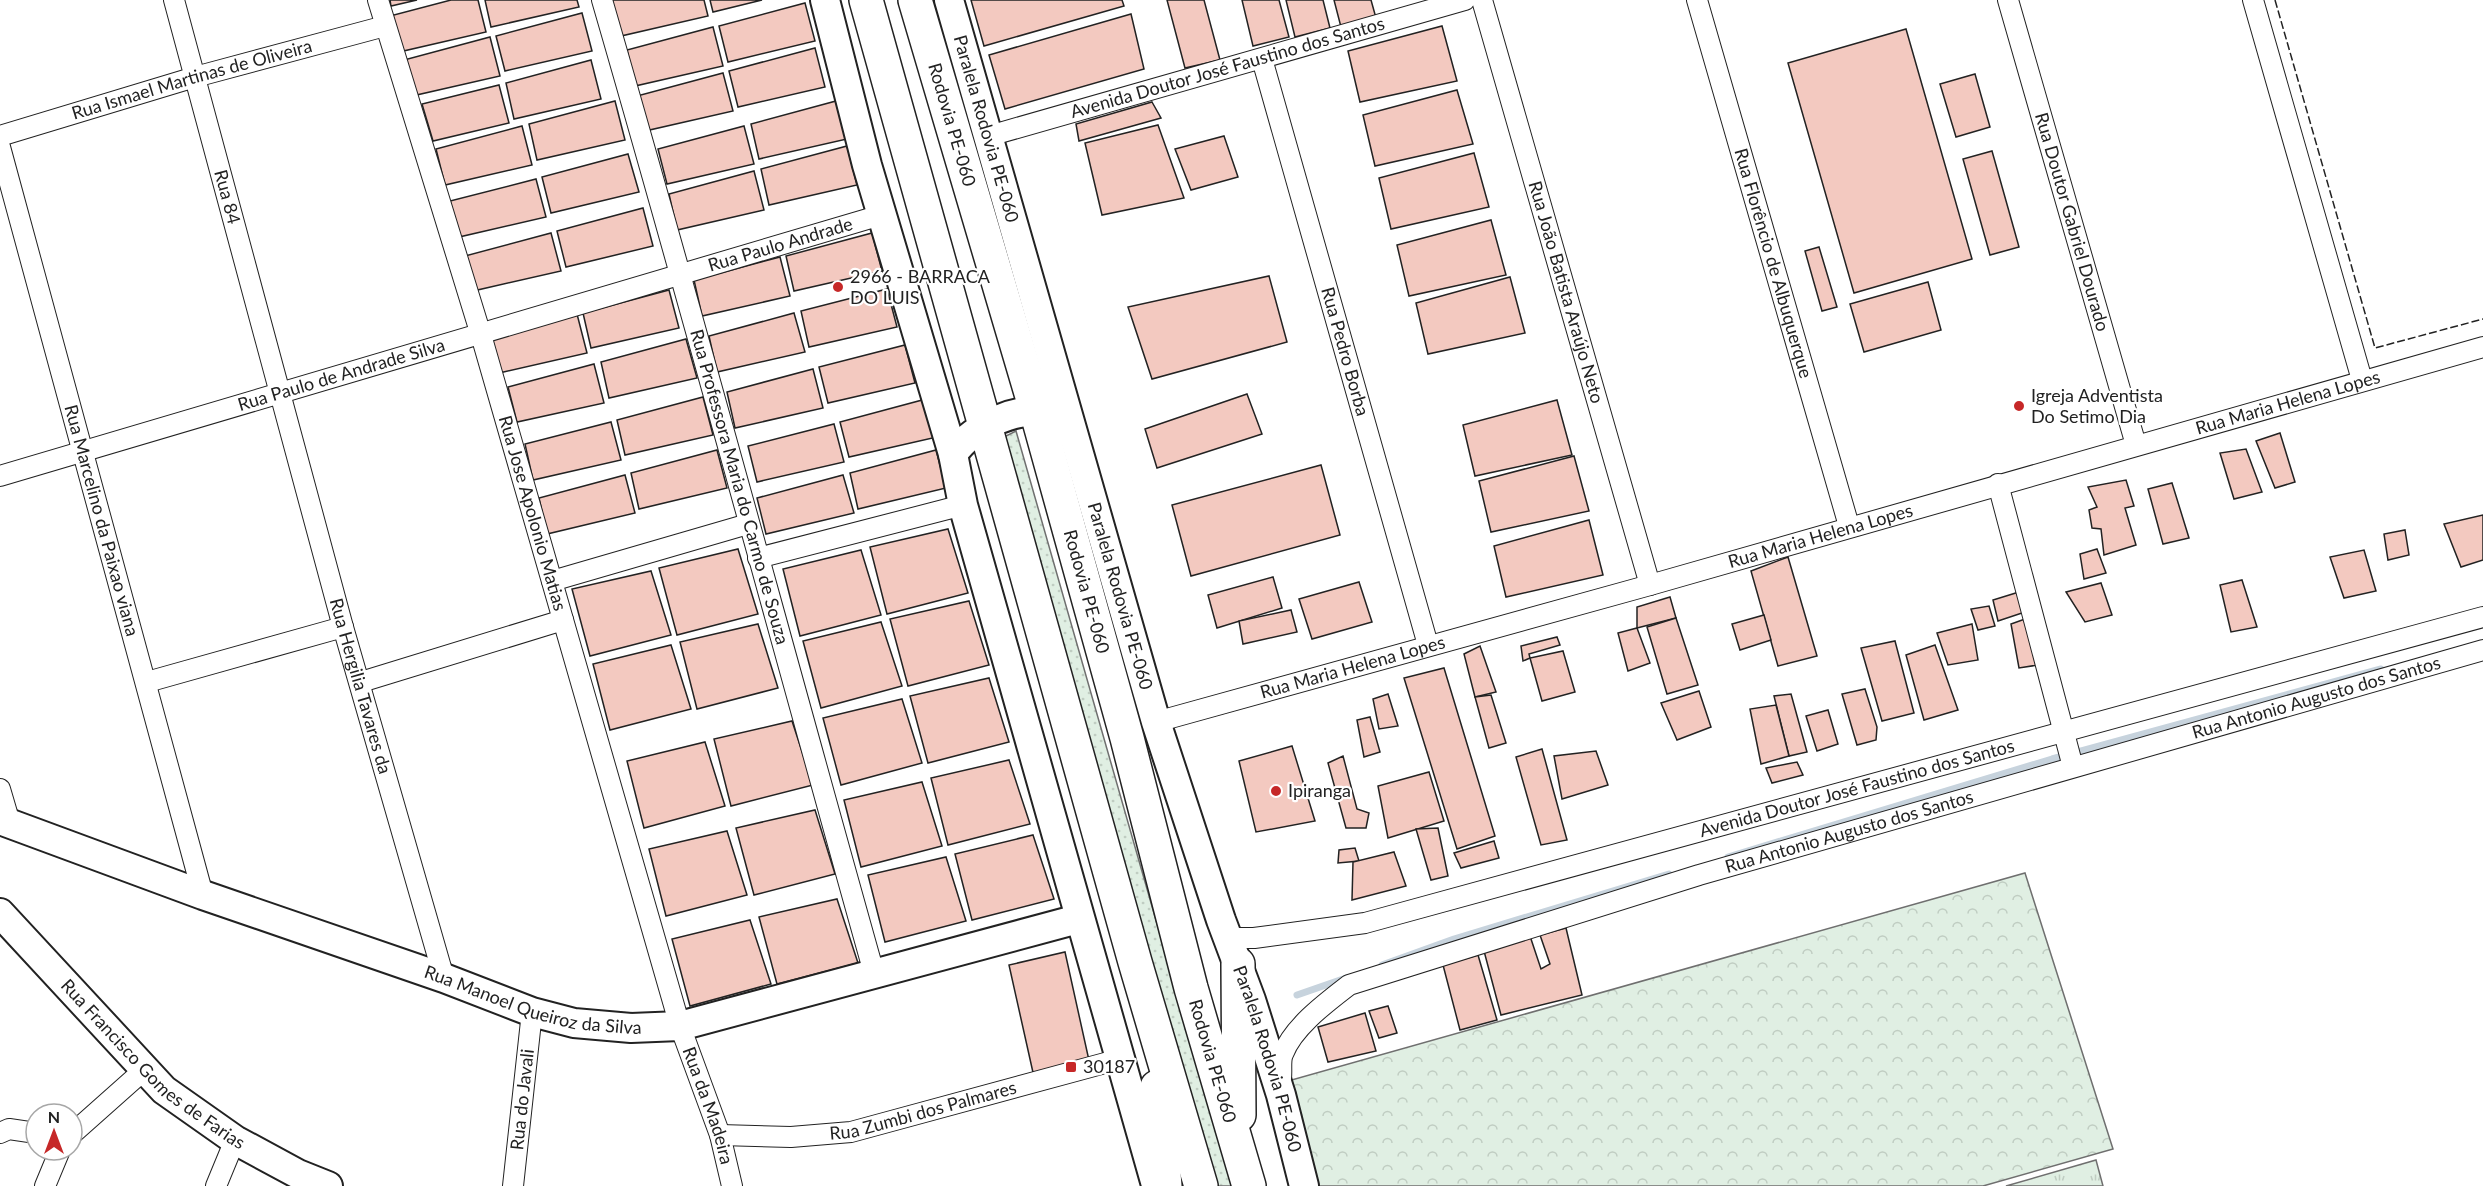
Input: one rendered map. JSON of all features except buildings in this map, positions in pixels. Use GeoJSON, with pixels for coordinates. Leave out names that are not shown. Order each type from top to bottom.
{"type":"FeatureCollection","features":[{"type":"Feature","properties":{"kind":"highway"},"geometry":{"type":"LineString","coordinates":[[866,0],[1201,1186]]}},
{"type":"Feature","properties":{"kind":"highway","name":"Rodovia PE-060"},"geometry":{"type":"LineString","coordinates":[[915,0],[1036,410],[1127,738],[1191,987],[1249,1186]]}},
{"type":"Feature","properties":{"kind":"highway"},"geometry":{"type":"LineString","coordinates":[[1233,951],[1239,1153]]}},
{"type":"Feature","properties":{"kind":"highway"},"geometry":{"type":"LineString","coordinates":[[1152,1019],[1165,1186]]}},
{"type":"Feature","properties":{"kind":"main road"},"geometry":{"type":"LineString","coordinates":[[825,0],[881,215],[952,454],[963,505],[1078,919],[1156,1186]]}},
{"type":"Feature","properties":{"kind":"main road","name":"Paralela Rodovia PE-060"},"geometry":{"type":"LineString","coordinates":[[949,0],[1156,722],[1281,1095],[1304,1186]]}},
{"type":"Feature","properties":{"kind":"main road"},"geometry":{"type":"LineString","coordinates":[[952,454],[964,438],[986,425],[1036,410],[1054,414],[1072,423]]}},
{"type":"Feature","properties":{"kind":"main road","name":"Rua Manoel Queiroz da Silva"},"geometry":{"type":"LineString","coordinates":[[3,823],[444,978],[532,1012],[574,1023],[631,1028],[680,1026],[1078,919]]}},
{"type":"Feature","properties":{"kind":"main road","name":"Rua Francisco Gomes de Farias"},"geometry":{"type":"LineString","coordinates":[[0,913],[144,1070],[172,1096],[235,1140],[298,1174],[328,1186]]}},
{"type":"Feature","properties":{"kind":"street","name":"Rua 84"},"geometry":{"type":"LineString","coordinates":[[174,0],[279,394]]}},
{"type":"Feature","properties":{"kind":"street","name":"Rua Jose Apolonio Matias"},"geometry":{"type":"LineString","coordinates":[[378,0],[481,335],[680,1026]]}},
{"type":"Feature","properties":{"kind":"street","name":"Rua Professora Maria do Carmo de Souza"},"geometry":{"type":"LineString","coordinates":[[602,0],[682,276],[748,524],[874,973]]}},
{"type":"Feature","properties":{"kind":"street","name":"Avenida Doutor José Faustino dos Santos"},"geometry":{"type":"LineString","coordinates":[[989,136],[1465,0]]}},
{"type":"Feature","properties":{"kind":"street","name":"Rua João Batista Araújo Neto"},"geometry":{"type":"LineString","coordinates":[[1482,0],[1650,585]]}},
{"type":"Feature","properties":{"kind":"street","name":"Rua Florêncio de Albuquerque"},"geometry":{"type":"LineString","coordinates":[[1697,0],[1850,526]]}},
{"type":"Feature","properties":{"kind":"street","name":"Rua Doutor Gabriel Dourado"},"geometry":{"type":"LineString","coordinates":[[2008,0],[2136,445]]}},
{"type":"Feature","properties":{"kind":"street"},"geometry":{"type":"LineString","coordinates":[[2253,0],[2362,380]]}},
{"type":"Feature","properties":{"kind":"street","name":"Rua Ismael Martinas de Oliveira"},"geometry":{"type":"LineString","coordinates":[[0,136],[195,77],[385,26]]}},
{"type":"Feature","properties":{"kind":"street","name":"Rua Pedro Borba"},"geometry":{"type":"LineString","coordinates":[[1262,59],[1428,645]]}},
{"type":"Feature","properties":{"kind":"street","name":"Rua Marcelino da Paixao viana"},"geometry":{"type":"LineString","coordinates":[[0,147],[203,895]]}},
{"type":"Feature","properties":{"kind":"street","name":"Rua Paulo Andrade"},"geometry":{"type":"LineString","coordinates":[[682,276],[881,215]]}},
{"type":"Feature","properties":{"kind":"street","name":"Rua Paulo de Andrade Silva"},"geometry":{"type":"LineString","coordinates":[[0,477],[682,276]]}},
{"type":"Feature","properties":{"kind":"street","name":"Rua Maria Helena Lopes"},"geometry":{"type":"LineString","coordinates":[[1156,722],[1650,585],[2483,347]]}},
{"type":"Feature","properties":{"kind":"street","name":"Rua Hergilia Tavares da"},"geometry":{"type":"LineString","coordinates":[[279,394],[444,978]]}},
{"type":"Feature","properties":{"kind":"street"},"geometry":{"type":"LineString","coordinates":[[1998,484],[2068,749]]}},
{"type":"Feature","properties":{"kind":"street"},"geometry":{"type":"LineString","coordinates":[[758,558],[963,505]]}},
{"type":"Feature","properties":{"kind":"street"},"geometry":{"type":"LineString","coordinates":[[552,581],[748,524]]}},
{"type":"Feature","properties":{"kind":"street","name":"Avenida Doutor José Faustino dos Santos"},"geometry":{"type":"LineString","coordinates":[[1233,951],[1254,938],[1365,923],[2068,749],[2483,617]]}},
{"type":"Feature","properties":{"kind":"street"},"geometry":{"type":"LineString","coordinates":[[361,682],[563,620]]}},
{"type":"Feature","properties":{"kind":"street"},"geometry":{"type":"LineString","coordinates":[[147,682],[343,627]]}},
{"type":"Feature","properties":{"kind":"street","name":"Rua Antonio Augusto dos Santos"},"geometry":{"type":"LineString","coordinates":[[1281,1095],[1282,1054],[1320,1007],[1349,985],[1699,874],[2068,749],[2483,650]]}},
{"type":"Feature","properties":{"kind":"street"},"geometry":{"type":"LineString","coordinates":[[0,789],[3,823]]}},
{"type":"Feature","properties":{"kind":"street","name":"Rua do Javali"},"geometry":{"type":"LineString","coordinates":[[513,1186],[532,1012]]}},
{"type":"Feature","properties":{"kind":"street","name":"Rua da Madeira"},"geometry":{"type":"LineString","coordinates":[[680,1026],[720,1135],[732,1186]]}},
{"type":"Feature","properties":{"kind":"street","name":"Rua Zumbi dos Palmares"},"geometry":{"type":"LineString","coordinates":[[720,1135],[791,1137],[851,1132],[1120,1059]]}},
{"type":"Feature","properties":{"kind":"street"},"geometry":{"type":"LineString","coordinates":[[84,1123],[144,1070]]}},
{"type":"Feature","properties":{"kind":"street"},"geometry":{"type":"LineString","coordinates":[[0,1134],[9,1129],[24,1131]]}},
{"type":"Feature","properties":{"kind":"street"},"geometry":{"type":"LineString","coordinates":[[216,1186],[235,1140]]}},
{"type":"Feature","properties":{"kind":"street"},"geometry":{"type":"LineString","coordinates":[[45,1186],[55,1162]]}},
{"type":"Feature","properties":{"kind":"green space"},"geometry":{"type":"Polygon","coordinates":[[[1016,431],[1232,1186],[1210,1186],[996,441],[1016,431]]]}},
{"type":"Feature","properties":{"kind":"green space"},"geometry":{"type":"Polygon","coordinates":[[[2025,873],[2113,1149],[1983,1186],[1316,1186],[1288,1081],[2025,873]]]}},
{"type":"Feature","properties":{"kind":"green space"},"geometry":{"type":"Polygon","coordinates":[[[2096,1160],[2103,1186],[2006,1186],[2096,1160]]]}},
{"type":"Feature","properties":{"kind":"waterway"},"geometry":{"type":"LineString","coordinates":[[1728,857],[2052,759],[2381,669]]}},
{"type":"Feature","properties":{"kind":"waterway"},"geometry":{"type":"LineString","coordinates":[[1382,965],[1454,939],[1669,874]]}},
{"type":"Feature","properties":{"kind":"waterway"},"geometry":{"type":"LineString","coordinates":[[1297,995],[1346,978]]}},
{"type":"Feature","properties":{"kind":"fence"},"geometry":{"type":"LineString","coordinates":[[2275,0],[2375,348],[2483,319]]}},
{"type":"Feature","properties":{"kind":"place","name":"2966 - BARRACA DO LUIS"},"geometry":{"type":"Point","coordinates":[838,287]}},
{"type":"Feature","properties":{"kind":"place","name":"Igreja Adventista Do Setimo Dia"},"geometry":{"type":"Point","coordinates":[2019,406]}},
{"type":"Feature","properties":{"kind":"place","name":"Ipiranga"},"geometry":{"type":"Point","coordinates":[1276,791]}},
{"type":"Feature","properties":{"kind":"place","name":"30187"},"geometry":{"type":"Point","coordinates":[1071,1067]}}]}
